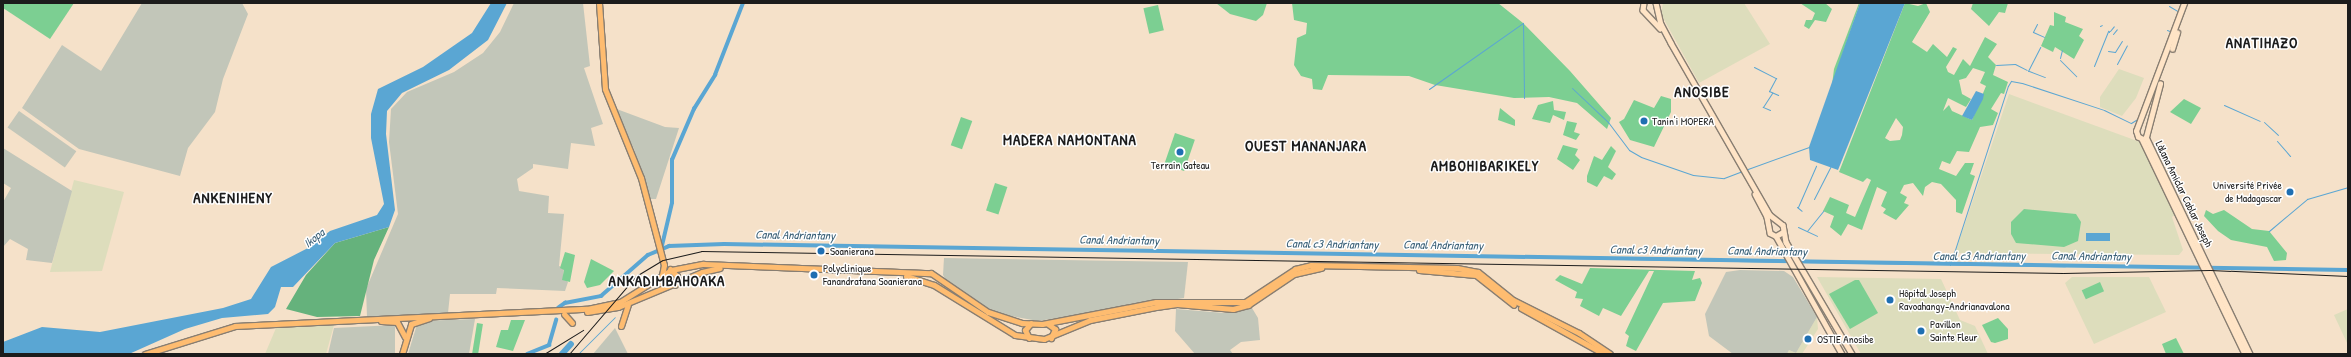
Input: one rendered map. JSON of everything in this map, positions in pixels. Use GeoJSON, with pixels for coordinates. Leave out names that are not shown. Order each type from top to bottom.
{"type":"FeatureCollection","features":[{"type":"Feature","properties":{"kind":"main road"},"geometry":{"type":"LineString","coordinates":[[599,3],[607,96],[637,167],[664,265],[662,275]]}},
{"type":"Feature","properties":{"kind":"main road"},"geometry":{"type":"LineString","coordinates":[[1643,3],[1643,10],[1649,14],[1742,169],[1776,221],[1783,225],[1783,232],[1795,257],[1852,354]]}},
{"type":"Feature","properties":{"kind":"main road"},"geometry":{"type":"LineString","coordinates":[[1656,3],[1656,11],[1742,169],[1770,225],[1770,233],[1776,236],[1842,354]]}},
{"type":"Feature","properties":{"kind":"main road"},"geometry":{"type":"LineString","coordinates":[[2184,3],[2138,128],[2136,135],[2144,138],[2188,3]]}},
{"type":"Feature","properties":{"kind":"main road"},"geometry":{"type":"LineString","coordinates":[[1649,14],[1656,11]]}},
{"type":"Feature","properties":{"kind":"main road"},"geometry":{"type":"LineString","coordinates":[[2138,128],[2146,129]]}},
{"type":"Feature","properties":{"kind":"main road","name":"Làlana Amiclar Cablar Joseph"},"geometry":{"type":"LineString","coordinates":[[2144,138],[2200,257],[2208,270]]}},
{"type":"Feature","properties":{"kind":"main road","name":"Làlana Amiclar Cablar Joseph"},"geometry":{"type":"LineString","coordinates":[[2144,138],[2205,259],[2208,270]]}},
{"type":"Feature","properties":{"kind":"main road"},"geometry":{"type":"LineString","coordinates":[[1770,225],[1776,221]]}},
{"type":"Feature","properties":{"kind":"main road"},"geometry":{"type":"LineString","coordinates":[[1776,236],[1783,232]]}},
{"type":"Feature","properties":{"kind":"main road"},"geometry":{"type":"LineString","coordinates":[[145,354],[220,328],[406,316],[588,309],[620,302],[671,270],[703,264],[925,273],[941,279],[955,293],[988,312],[1031,323],[1048,324],[1156,302],[1245,302],[1295,270],[1311,265],[1448,267],[1478,272],[1513,300],[1579,333],[1610,354]]}},
{"type":"Feature","properties":{"kind":"main road"},"geometry":{"type":"LineString","coordinates":[[664,265],[678,278],[675,285]]}},
{"type":"Feature","properties":{"kind":"main road"},"geometry":{"type":"LineString","coordinates":[[152,354],[236,328],[391,321],[402,325],[411,325],[426,318],[564,314],[605,310],[629,303],[717,268],[900,275],[927,281],[1009,332],[1029,338],[1051,338],[1090,320],[1177,304],[1233,309],[1248,305],[1294,274],[1315,268],[1422,270],[1476,275],[1502,298],[1604,354]]}},
{"type":"Feature","properties":{"kind":"main road"},"geometry":{"type":"LineString","coordinates":[[2208,270],[2245,354]]}},
{"type":"Feature","properties":{"kind":"main road"},"geometry":{"type":"LineString","coordinates":[[2208,270],[2250,354]]}},
{"type":"Feature","properties":{"kind":"main road"},"geometry":{"type":"LineString","coordinates":[[925,273],[927,281]]}},
{"type":"Feature","properties":{"kind":"main road"},"geometry":{"type":"LineString","coordinates":[[655,279],[654,285],[660,291]]}},
{"type":"Feature","properties":{"kind":"main road"},"geometry":{"type":"LineString","coordinates":[[934,285],[940,284],[941,279]]}},
{"type":"Feature","properties":{"kind":"main road"},"geometry":{"type":"LineString","coordinates":[[621,326],[629,303]]}},
{"type":"Feature","properties":{"kind":"main road"},"geometry":{"type":"LineString","coordinates":[[564,314],[572,323]]}},
{"type":"Feature","properties":{"kind":"main road"},"geometry":{"type":"LineString","coordinates":[[402,354],[411,325],[406,316]]}},
{"type":"Feature","properties":{"kind":"main road"},"geometry":{"type":"LineString","coordinates":[[406,316],[402,325],[406,340]]}},
{"type":"Feature","properties":{"kind":"main road"},"geometry":{"type":"LineString","coordinates":[[1029,338],[1026,330],[1031,323]]}},
{"type":"Feature","properties":{"kind":"main road"},"geometry":{"type":"LineString","coordinates":[[1048,324],[1055,329],[1051,338]]}},
{"type":"Feature","properties":{"kind":"shaded area"},"geometry":{"type":"Polygon","coordinates":[[[142,3],[242,3],[248,14],[223,79],[215,112],[188,148],[180,176],[79,149],[22,108],[62,45],[101,71],[142,3]]]}},
{"type":"Feature","properties":{"kind":"shaded area"},"geometry":{"type":"Polygon","coordinates":[[[514,3],[583,3],[590,66],[584,68],[603,124],[591,128],[595,146],[571,143],[568,169],[533,164],[533,168],[517,179],[519,191],[549,196],[548,213],[564,214],[559,266],[564,268],[563,277],[568,282],[565,291],[497,288],[496,294],[450,294],[448,313],[367,317],[366,289],[398,214],[389,142],[391,109],[407,92],[454,72],[483,53],[500,32],[514,3]]]}},
{"type":"Feature","properties":{"kind":"shaded area"},"geometry":{"type":"Polygon","coordinates":[[[1663,3],[1744,3],[1770,44],[1699,83],[1661,14],[1663,3]]]}},
{"type":"Feature","properties":{"kind":"shaded area"},"geometry":{"type":"Polygon","coordinates":[[[2119,69],[2144,78],[2136,98],[2122,116],[2100,107],[2100,97],[2119,69]]]}},
{"type":"Feature","properties":{"kind":"shaded area"},"geometry":{"type":"Polygon","coordinates":[[[2009,94],[2140,142],[2176,214],[2172,217],[2183,250],[2179,255],[1955,253],[2009,94]]]}},
{"type":"Feature","properties":{"kind":"shaded area"},"geometry":{"type":"Polygon","coordinates":[[[614,108],[665,127],[679,128],[656,199],[649,199],[634,149],[614,108]]]}},
{"type":"Feature","properties":{"kind":"shaded area"},"geometry":{"type":"Polygon","coordinates":[[[19,111],[76,151],[65,168],[8,127],[19,111]]]}},
{"type":"Feature","properties":{"kind":"shaded area"},"geometry":{"type":"Polygon","coordinates":[[[3,148],[72,191],[52,263],[26,260],[28,249],[10,239],[3,247],[3,202],[11,188],[3,183],[3,148]]]}},
{"type":"Feature","properties":{"kind":"shaded area"},"geometry":{"type":"Polygon","coordinates":[[[74,180],[124,192],[102,271],[50,272],[74,180]]]}},
{"type":"Feature","properties":{"kind":"shaded area"},"geometry":{"type":"Polygon","coordinates":[[[944,258],[1188,262],[1184,298],[1038,321],[994,313],[949,286],[943,275],[944,258]]]}},
{"type":"Feature","properties":{"kind":"shaded area"},"geometry":{"type":"Polygon","coordinates":[[[1740,270],[1784,271],[1793,277],[1817,317],[1796,353],[1789,350],[1787,354],[1733,354],[1709,336],[1705,314],[1726,272],[1740,270]]]}},
{"type":"Feature","properties":{"kind":"shaded area","name":"Hôpital Joseph Ravoahangy-Andrianavalona"},"geometry":{"type":"Polygon","coordinates":[[[1817,277],[1941,279],[1960,320],[1975,326],[1988,354],[1861,354],[1817,277]]]}},
{"type":"Feature","properties":{"kind":"shaded area"},"geometry":{"type":"Polygon","coordinates":[[[2072,277],[2149,277],[2166,312],[2094,344],[2065,283],[2072,277]]]}},
{"type":"Feature","properties":{"kind":"shaded area"},"geometry":{"type":"Polygon","coordinates":[[[1252,308],[1258,318],[1260,340],[1241,342],[1230,350],[1233,354],[1195,354],[1175,331],[1176,309],[1224,313],[1252,308]]]}},
{"type":"Feature","properties":{"kind":"shaded area"},"geometry":{"type":"Polygon","coordinates":[[[2348,309],[2348,345],[2334,315],[2348,309]]]}},
{"type":"Feature","properties":{"kind":"shaded area","name":"OSTIE Anosibe"},"geometry":{"type":"Polygon","coordinates":[[[1817,317],[1818,329],[1802,354],[1787,354],[1789,350],[1796,353],[1817,317]]]}},
{"type":"Feature","properties":{"kind":"shaded area"},"geometry":{"type":"Polygon","coordinates":[[[475,319],[469,354],[408,354],[418,321],[475,319]]]}},
{"type":"Feature","properties":{"kind":"shaded area"},"geometry":{"type":"Polygon","coordinates":[[[334,325],[326,354],[265,354],[276,328],[334,325]]]}},
{"type":"Feature","properties":{"kind":"shaded area"},"geometry":{"type":"Polygon","coordinates":[[[395,325],[395,354],[328,354],[334,328],[395,325]]]}},
{"type":"Feature","properties":{"kind":"shaded area"},"geometry":{"type":"Polygon","coordinates":[[[615,328],[628,354],[593,354],[615,328]]]}},
{"type":"Feature","properties":{"kind":"green space"},"geometry":{"type":"Polygon","coordinates":[[[3,3],[74,3],[50,39],[3,8],[3,3]]]}},
{"type":"Feature","properties":{"kind":"green space"},"geometry":{"type":"Polygon","coordinates":[[[1216,3],[1267,3],[1263,15],[1256,21],[1230,14],[1216,3]]]}},
{"type":"Feature","properties":{"kind":"green space"},"geometry":{"type":"Polygon","coordinates":[[[1292,3],[1498,3],[1523,23],[1570,71],[1611,118],[1607,129],[1577,103],[1549,97],[1514,98],[1435,85],[1409,76],[1328,75],[1322,90],[1313,89],[1312,79],[1301,76],[1294,65],[1297,38],[1306,34],[1307,23],[1294,20],[1292,3]]]}},
{"type":"Feature","properties":{"kind":"green space"},"geometry":{"type":"Polygon","coordinates":[[[1800,3],[1825,3],[1832,9],[1826,22],[1815,20],[1809,29],[1804,26],[1806,20],[1812,20],[1815,13],[1800,3]]]}},
{"type":"Feature","properties":{"kind":"green space"},"geometry":{"type":"Polygon","coordinates":[[[1860,3],[1832,85],[1834,69],[1860,3]]]}},
{"type":"Feature","properties":{"kind":"green space"},"geometry":{"type":"Polygon","coordinates":[[[1905,3],[1918,6],[1926,3],[1930,12],[1912,42],[1927,52],[1933,44],[1947,57],[1953,47],[1957,49],[1946,67],[1948,72],[1954,75],[1963,59],[1970,66],[1985,37],[1997,44],[1988,57],[1996,65],[1993,75],[2008,82],[2004,94],[2001,93],[1991,109],[1998,113],[1993,125],[1980,127],[1969,152],[1957,151],[1950,164],[1942,161],[1939,169],[1956,176],[1965,163],[1974,163],[1970,174],[1975,176],[1962,214],[1956,212],[1956,200],[1941,184],[1932,182],[1925,187],[1923,196],[1913,183],[1904,185],[1900,193],[1907,197],[1904,203],[1909,205],[1896,220],[1883,213],[1886,209],[1881,206],[1887,192],[1877,187],[1862,230],[1848,224],[1841,236],[1830,227],[1834,216],[1823,211],[1830,197],[1849,205],[1846,213],[1855,217],[1871,180],[1867,178],[1863,182],[1839,172],[1905,3]],[[1973,68],[1966,78],[1959,80],[1962,94],[1971,99],[1966,107],[1948,98],[1943,111],[1949,105],[1952,111],[1972,120],[1986,86],[1980,83],[1985,72],[1973,68]],[[1896,118],[1885,138],[1890,141],[1900,140],[1902,135],[1903,127],[1896,118]]]}},
{"type":"Feature","properties":{"kind":"green space"},"geometry":{"type":"Polygon","coordinates":[[[1973,3],[2008,3],[2005,13],[1999,12],[1989,26],[1971,9],[1973,3]]]}},
{"type":"Feature","properties":{"kind":"green space"},"geometry":{"type":"Polygon","coordinates":[[[1158,5],[1164,30],[1149,34],[1143,8],[1158,5]]]}},
{"type":"Feature","properties":{"kind":"green space"},"geometry":{"type":"Polygon","coordinates":[[[2054,12],[2066,17],[2065,22],[2083,29],[2079,36],[2084,40],[2074,59],[2055,47],[2053,52],[2041,46],[2050,25],[2054,26],[2054,12]]]}},
{"type":"Feature","properties":{"kind":"green space","name":"Tanin'i MOPERA"},"geometry":{"type":"Polygon","coordinates":[[[1661,96],[1671,99],[1671,112],[1654,147],[1630,140],[1619,122],[1624,119],[1634,100],[1654,108],[1661,96]]]}},
{"type":"Feature","properties":{"kind":"green space"},"geometry":{"type":"Polygon","coordinates":[[[2184,99],[2201,108],[2191,124],[2170,112],[2184,99]]]}},
{"type":"Feature","properties":{"kind":"green space"},"geometry":{"type":"Polygon","coordinates":[[[1553,101],[1554,110],[1566,112],[1564,120],[1553,115],[1550,123],[1532,119],[1538,105],[1553,101]]]}},
{"type":"Feature","properties":{"kind":"green space"},"geometry":{"type":"Polygon","coordinates":[[[1500,108],[1515,120],[1515,126],[1498,120],[1500,108]]]}},
{"type":"Feature","properties":{"kind":"green space"},"geometry":{"type":"Polygon","coordinates":[[[961,117],[972,121],[962,149],[951,145],[961,117]]]}},
{"type":"Feature","properties":{"kind":"green space"},"geometry":{"type":"Polygon","coordinates":[[[1567,121],[1577,123],[1574,132],[1580,134],[1576,140],[1563,135],[1567,121]]]}},
{"type":"Feature","properties":{"kind":"green space","name":"Terrain Gateau"},"geometry":{"type":"Polygon","coordinates":[[[1175,133],[1195,140],[1184,171],[1164,164],[1175,133]]]}},
{"type":"Feature","properties":{"kind":"green space"},"geometry":{"type":"Polygon","coordinates":[[[1563,145],[1578,149],[1575,155],[1580,160],[1573,170],[1557,159],[1563,145]]]}},
{"type":"Feature","properties":{"kind":"green space"},"geometry":{"type":"Polygon","coordinates":[[[1611,146],[1616,151],[1608,167],[1616,174],[1612,180],[1604,176],[1597,187],[1587,182],[1587,176],[1594,156],[1602,160],[1611,146]]]}},
{"type":"Feature","properties":{"kind":"green space"},"geometry":{"type":"Polygon","coordinates":[[[995,183],[1007,187],[998,215],[986,211],[995,183]]]}},
{"type":"Feature","properties":{"kind":"green space"},"geometry":{"type":"Polygon","coordinates":[[[2024,209],[2076,214],[2081,222],[2078,241],[2064,247],[2016,243],[2011,234],[2011,222],[2024,209]]]}},
{"type":"Feature","properties":{"kind":"green space"},"geometry":{"type":"Polygon","coordinates":[[[2206,210],[2213,214],[2224,210],[2252,229],[2269,231],[2287,253],[2286,260],[2274,261],[2267,247],[2231,240],[2218,231],[2204,216],[2206,210]]]}},
{"type":"Feature","properties":{"kind":"green space"},"geometry":{"type":"Polygon","coordinates":[[[389,227],[374,260],[360,316],[317,317],[286,309],[306,275],[335,243],[389,227]]]}},
{"type":"Feature","properties":{"kind":"green space"},"geometry":{"type":"Polygon","coordinates":[[[565,252],[575,255],[570,282],[562,280],[564,270],[560,268],[565,252]]]}},
{"type":"Feature","properties":{"kind":"green space"},"geometry":{"type":"Polygon","coordinates":[[[591,259],[614,271],[600,285],[587,288],[584,282],[591,259]]]}},
{"type":"Feature","properties":{"kind":"green space"},"geometry":{"type":"Polygon","coordinates":[[[1590,268],[1695,271],[1692,280],[1700,278],[1702,283],[1695,301],[1663,303],[1636,351],[1626,346],[1629,336],[1625,333],[1654,271],[1649,271],[1621,316],[1603,308],[1599,316],[1580,306],[1583,299],[1575,298],[1577,292],[1555,280],[1560,275],[1582,284],[1590,268]]]}},
{"type":"Feature","properties":{"kind":"green space"},"geometry":{"type":"Polygon","coordinates":[[[1855,280],[1859,280],[1878,313],[1850,329],[1829,294],[1855,280]]]}},
{"type":"Feature","properties":{"kind":"green space"},"geometry":{"type":"Polygon","coordinates":[[[2100,282],[2104,291],[2086,299],[2082,290],[2100,282]]]}},
{"type":"Feature","properties":{"kind":"green space"},"geometry":{"type":"Polygon","coordinates":[[[1998,318],[2008,329],[2008,339],[1995,343],[1991,342],[1982,325],[1998,318]]]}},
{"type":"Feature","properties":{"kind":"green space"},"geometry":{"type":"Polygon","coordinates":[[[511,320],[525,320],[513,351],[496,347],[501,330],[508,330],[511,320]]]}},
{"type":"Feature","properties":{"kind":"green space"},"geometry":{"type":"Polygon","coordinates":[[[477,323],[483,324],[478,354],[472,354],[477,323]]]}},
{"type":"Feature","properties":{"kind":"green space"},"geometry":{"type":"Polygon","coordinates":[[[2176,338],[2184,354],[2166,354],[2162,344],[2176,338]]]}},
{"type":"Feature","properties":{"kind":"water"},"geometry":{"type":"Polygon","coordinates":[[[491,3],[507,3],[488,40],[449,70],[402,93],[387,111],[386,134],[395,210],[389,227],[335,243],[293,287],[281,287],[275,307],[268,314],[222,318],[185,329],[129,354],[3,354],[3,342],[42,327],[100,332],[223,308],[251,299],[271,267],[308,248],[330,231],[377,215],[384,204],[371,138],[371,114],[378,89],[423,67],[472,33],[491,3]]]}},
{"type":"Feature","properties":{"kind":"water"},"geometry":{"type":"Polygon","coordinates":[[[1860,3],[1905,3],[1838,170],[1810,160],[1809,147],[1860,3]]]}},
{"type":"Feature","properties":{"kind":"water"},"geometry":{"type":"Polygon","coordinates":[[[1976,91],[1984,94],[1972,120],[1962,116],[1976,91]]]}},
{"type":"Feature","properties":{"kind":"water"},"geometry":{"type":"Polygon","coordinates":[[[2086,233],[2110,233],[2110,241],[2086,241],[2086,233]]]}},
{"type":"Feature","properties":{"kind":"waterway"},"geometry":{"type":"LineString","coordinates":[[661,250],[672,203],[672,160],[694,109],[715,75],[743,3]]}},
{"type":"Feature","properties":{"kind":"waterway"},"geometry":{"type":"LineString","coordinates":[[2169,6],[2179,12]]}},
{"type":"Feature","properties":{"kind":"waterway"},"geometry":{"type":"LineString","coordinates":[[1523,23],[1524,98]]}},
{"type":"Feature","properties":{"kind":"waterway"},"geometry":{"type":"LineString","coordinates":[[1429,89],[1523,23]]}},
{"type":"Feature","properties":{"kind":"waterway"},"geometry":{"type":"LineString","coordinates":[[2037,24],[2033,32],[2044,37]]}},
{"type":"Feature","properties":{"kind":"waterway"},"geometry":{"type":"LineString","coordinates":[[2110,31],[2114,26]]}},
{"type":"Feature","properties":{"kind":"waterway"},"geometry":{"type":"LineString","coordinates":[[2113,34],[2117,29]]}},
{"type":"Feature","properties":{"kind":"waterway"},"geometry":{"type":"LineString","coordinates":[[2167,30],[2172,32]]}},
{"type":"Feature","properties":{"kind":"waterway"},"geometry":{"type":"LineString","coordinates":[[2094,66],[2108,31]]}},
{"type":"Feature","properties":{"kind":"waterway"},"geometry":{"type":"LineString","coordinates":[[2108,51],[2115,52],[2122,41]]}},
{"type":"Feature","properties":{"kind":"waterway"},"geometry":{"type":"LineString","coordinates":[[2117,64],[2127,45]]}},
{"type":"Feature","properties":{"kind":"waterway"},"geometry":{"type":"LineString","coordinates":[[2028,71],[2040,47]]}},
{"type":"Feature","properties":{"kind":"waterway"},"geometry":{"type":"LineString","coordinates":[[2060,58],[2062,50]]}},
{"type":"Feature","properties":{"kind":"waterway"},"geometry":{"type":"LineString","coordinates":[[2060,60],[2076,76]]}},
{"type":"Feature","properties":{"kind":"waterway"},"geometry":{"type":"LineString","coordinates":[[1996,65],[2015,64],[2027,70]]}},
{"type":"Feature","properties":{"kind":"waterway"},"geometry":{"type":"LineString","coordinates":[[1754,67],[1776,78],[1769,91],[1778,95]]}},
{"type":"Feature","properties":{"kind":"waterway"},"geometry":{"type":"LineString","coordinates":[[2029,71],[2045,77]]}},
{"type":"Feature","properties":{"kind":"waterway"},"geometry":{"type":"LineString","coordinates":[[1953,256],[2008,86],[2011,81],[2022,83]]}},
{"type":"Feature","properties":{"kind":"waterway"},"geometry":{"type":"LineString","coordinates":[[2022,83],[2104,110],[2131,123],[2139,118]]}},
{"type":"Feature","properties":{"kind":"waterway","name":"Canal Andriantany"},"geometry":{"type":"LineString","coordinates":[[1572,88],[1608,122],[1629,150],[1641,157],[1693,175],[1724,178],[1742,171]]}},
{"type":"Feature","properties":{"kind":"waterway"},"geometry":{"type":"LineString","coordinates":[[1770,110],[1763,107],[1772,93]]}},
{"type":"Feature","properties":{"kind":"waterway"},"geometry":{"type":"LineString","coordinates":[[2224,105],[2260,121]]}},
{"type":"Feature","properties":{"kind":"waterway"},"geometry":{"type":"LineString","coordinates":[[2264,122],[2278,135]]}},
{"type":"Feature","properties":{"kind":"waterway"},"geometry":{"type":"LineString","coordinates":[[2277,141],[2290,156]]}},
{"type":"Feature","properties":{"kind":"waterway","name":"Canal Andriantany"},"geometry":{"type":"LineString","coordinates":[[1745,170],[1809,147]]}},
{"type":"Feature","properties":{"kind":"waterway"},"geometry":{"type":"LineString","coordinates":[[1798,207],[1816,166]]}},
{"type":"Feature","properties":{"kind":"waterway"},"geometry":{"type":"LineString","coordinates":[[1814,199],[1830,167]]}},
{"type":"Feature","properties":{"kind":"waterway"},"geometry":{"type":"LineString","coordinates":[[2269,231],[2307,199],[2348,187]]}},
{"type":"Feature","properties":{"kind":"waterway"},"geometry":{"type":"LineString","coordinates":[[1797,207],[1802,211]]}},
{"type":"Feature","properties":{"kind":"waterway"},"geometry":{"type":"LineString","coordinates":[[1807,231],[1823,211]]}},
{"type":"Feature","properties":{"kind":"waterway"},"geometry":{"type":"LineString","coordinates":[[1798,227],[1817,236]]}},
{"type":"Feature","properties":{"kind":"waterway","name":"Canal c3 Andriantany"},"geometry":{"type":"LineString","coordinates":[[558,308],[565,303],[601,296],[648,255],[669,246],[724,244],[2348,270]]}},
{"type":"Feature","properties":{"kind":"waterway","name":"Canal c3 Andriantany"},"geometry":{"type":"LineString","coordinates":[[1246,252],[1788,262]]}},
{"type":"Feature","properties":{"kind":"waterway","name":"Canal c3 Andriantany"},"geometry":{"type":"LineString","coordinates":[[1950,265],[1951,260]]}},
{"type":"Feature","properties":{"kind":"waterway","name":"Canal c3 Andriantany"},"geometry":{"type":"LineString","coordinates":[[1800,262],[2065,266]]}},
{"type":"Feature","properties":{"kind":"waterway"},"geometry":{"type":"LineString","coordinates":[[578,354],[615,317]]}},
{"type":"Feature","properties":{"kind":"waterway","name":"Canal Andriantany"},"geometry":{"type":"LineString","coordinates":[[527,354],[549,345],[556,320]]}},
{"type":"Feature","properties":{"kind":"waterway","name":"Ikopa"},"geometry":{"type":"LineString","coordinates":[[562,354],[571,344]]}},
{"type":"Feature","properties":{"kind":"railway"},"geometry":{"type":"LineString","coordinates":[[569,354],[636,276],[663,260],[701,251],[2063,273],[2210,270],[2348,276]]}},
{"type":"Feature","properties":{"kind":"railway"},"geometry":{"type":"LineString","coordinates":[[544,354],[583,330]]}},
{"type":"Feature","properties":{"kind":"place","name":"Tanin'i MOPERA"},"geometry":{"type":"Point","coordinates":[1644,121]}},
{"type":"Feature","properties":{"kind":"place","name":"Terrain Gateau"},"geometry":{"type":"Point","coordinates":[1180,152]}},
{"type":"Feature","properties":{"kind":"place","name":"Université Privée de Madagascar"},"geometry":{"type":"Point","coordinates":[2290,192]}},
{"type":"Feature","properties":{"kind":"place","name":"Soanierana"},"geometry":{"type":"Point","coordinates":[821,251]}},
{"type":"Feature","properties":{"kind":"place","name":"Polyclinique Fanandratana Soanierana"},"geometry":{"type":"Point","coordinates":[814,275]}},
{"type":"Feature","properties":{"kind":"place","name":"Hôpital Joseph Ravoahangy-Andrianavalona"},"geometry":{"type":"Point","coordinates":[1890,300]}},
{"type":"Feature","properties":{"kind":"place","name":"Pavillon Sainte Fleur"},"geometry":{"type":"Point","coordinates":[1921,331]}},
{"type":"Feature","properties":{"kind":"place","name":"OSTIE Anosibe"},"geometry":{"type":"Point","coordinates":[1808,339]}},
{"type":"Feature","properties":{"kind":"district","name":"ANATIHAZO"},"geometry":{"type":"Point","coordinates":[2262,43]}},
{"type":"Feature","properties":{"kind":"district","name":"ANOSIBE"},"geometry":{"type":"Point","coordinates":[1702,92]}},
{"type":"Feature","properties":{"kind":"district","name":"MADERA NAMONTANA"},"geometry":{"type":"Point","coordinates":[1070,140]}},
{"type":"Feature","properties":{"kind":"district","name":"OUEST MANANJARA"},"geometry":{"type":"Point","coordinates":[1306,146]}},
{"type":"Feature","properties":{"kind":"district","name":"AMBOHIBARIKELY"},"geometry":{"type":"Point","coordinates":[1485,166]}},
{"type":"Feature","properties":{"kind":"district","name":"ANKENIHENY"},"geometry":{"type":"Point","coordinates":[233,198]}},
{"type":"Feature","properties":{"kind":"district","name":"ANKADIMBAHOAKA"},"geometry":{"type":"Point","coordinates":[667,281]}}]}
